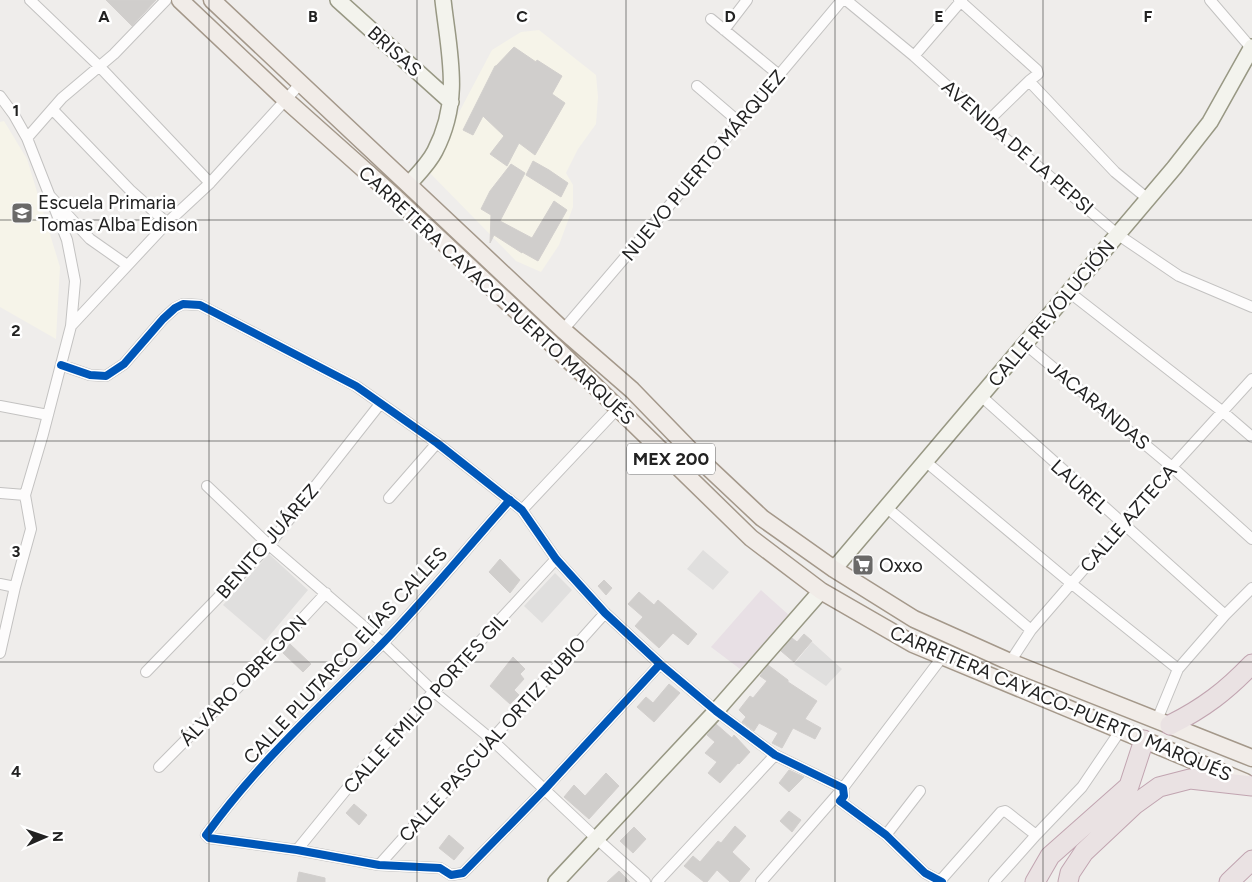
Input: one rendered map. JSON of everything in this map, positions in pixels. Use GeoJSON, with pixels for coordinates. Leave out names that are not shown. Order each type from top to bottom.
{"type":"FeatureCollection","features":[{"type":"Feature","properties":{"kind":"highway"},"geometry":{"type":"LineString","coordinates":[[1163,723],[1194,713],[1228,688],[1252,664]]}},
{"type":"Feature","properties":{"kind":"highway"},"geometry":{"type":"LineString","coordinates":[[1035,882],[1050,856],[1129,786],[1144,740]]}},
{"type":"Feature","properties":{"kind":"highway"},"geometry":{"type":"LineString","coordinates":[[1068,882],[1070,873],[1084,852],[1134,805],[1159,787],[1190,779],[1252,786]]}},
{"type":"Feature","properties":{"kind":"highway"},"geometry":{"type":"LineString","coordinates":[[1228,882],[1252,860]]}},
{"type":"Feature","properties":{"kind":"main road","name":"CARRETERA CAYACO-PUERTO MARQUÉS"},"geometry":{"type":"LineString","coordinates":[[180,0],[286,100],[396,198],[618,408],[751,538],[821,591],[913,644],[1252,786]]}},
{"type":"Feature","properties":{"kind":"main road","name":"CARRETERA CAYACO-PUERTO MARQUÉS"},"geometry":{"type":"LineString","coordinates":[[212,0],[300,84],[410,184],[563,330],[632,390],[762,518],[834,569],[914,619],[1010,662],[1252,758]]}},
{"type":"Feature","properties":{"kind":"street"},"geometry":{"type":"LineString","coordinates":[[30,0],[99,66],[210,183]]}},
{"type":"Feature","properties":{"kind":"street"},"geometry":{"type":"LineString","coordinates":[[26,138],[62,98],[114,54],[166,0]]}},
{"type":"Feature","properties":{"kind":"street","name":"BRISAS"},"geometry":{"type":"LineString","coordinates":[[338,0],[452,102]]}},
{"type":"Feature","properties":{"kind":"street"},"geometry":{"type":"LineString","coordinates":[[410,184],[435,152],[445,128],[452,102],[452,70],[443,0]]}},
{"type":"Feature","properties":{"kind":"street"},"geometry":{"type":"LineString","coordinates":[[724,30],[747,0]]}},
{"type":"Feature","properties":{"kind":"street","name":"NUEVO PUERTO MÁRQUEZ"},"geometry":{"type":"LineString","coordinates":[[563,330],[842,0]]}},
{"type":"Feature","properties":{"kind":"street","name":"AVENIDA DE LA PEPSI"},"geometry":{"type":"LineString","coordinates":[[846,0],[914,56],[987,122],[1118,234],[1180,276],[1252,307]]}},
{"type":"Feature","properties":{"kind":"street"},"geometry":{"type":"LineString","coordinates":[[914,56],[960,0],[1038,70],[1038,74],[987,122]]}},
{"type":"Feature","properties":{"kind":"street"},"geometry":{"type":"LineString","coordinates":[[1210,0],[1252,48]]}},
{"type":"Feature","properties":{"kind":"street"},"geometry":{"type":"LineString","coordinates":[[711,19],[779,75]]}},
{"type":"Feature","properties":{"kind":"street","name":"CALLE REVOLUCIÓN"},"geometry":{"type":"LineString","coordinates":[[834,569],[1148,199],[1210,122],[1252,48]]}},
{"type":"Feature","properties":{"kind":"street"},"geometry":{"type":"LineString","coordinates":[[1030,81],[1115,172],[1148,199]]}},
{"type":"Feature","properties":{"kind":"street"},"geometry":{"type":"LineString","coordinates":[[71,326],[167,223],[210,183],[300,84]]}},
{"type":"Feature","properties":{"kind":"street"},"geometry":{"type":"LineString","coordinates":[[697,86],[739,122]]}},
{"type":"Feature","properties":{"kind":"street"},"geometry":{"type":"LineString","coordinates":[[0,96],[26,138],[66,240],[75,281],[71,326],[48,415],[24,495],[31,529],[0,653]]}},
{"type":"Feature","properties":{"kind":"street"},"geometry":{"type":"LineString","coordinates":[[53,110],[130,190],[167,223]]}},
{"type":"Feature","properties":{"kind":"street"},"geometry":{"type":"LineString","coordinates":[[46,191],[90,239],[127,265]]}},
{"type":"Feature","properties":{"kind":"street"},"geometry":{"type":"LineString","coordinates":[[1069,292],[1223,412],[1252,437]]}},
{"type":"Feature","properties":{"kind":"street"},"geometry":{"type":"LineString","coordinates":[[61,365],[90,375],[106,376],[124,364],[175,308],[183,304],[200,305],[225,320],[356,386],[413,425],[522,510],[556,559],[604,613],[660,664],[716,711],[775,755],[843,788]]}},
{"type":"Feature","properties":{"kind":"street","name":"JACARANDAS"},"geometry":{"type":"LineString","coordinates":[[1025,344],[1172,467],[1252,539]]}},
{"type":"Feature","properties":{"kind":"street","name":"CALLE AZTECA"},"geometry":{"type":"LineString","coordinates":[[1010,662],[1032,630],[1122,524],[1252,379]]}},
{"type":"Feature","properties":{"kind":"street","name":"LAUREL"},"geometry":{"type":"LineString","coordinates":[[981,396],[1225,615]]}},
{"type":"Feature","properties":{"kind":"street","name":"BENITO JUÁREZ"},"geometry":{"type":"LineString","coordinates":[[146,672],[269,545],[380,404]]}},
{"type":"Feature","properties":{"kind":"street"},"geometry":{"type":"LineString","coordinates":[[0,406],[48,415]]}},
{"type":"Feature","properties":{"kind":"street"},"geometry":{"type":"LineString","coordinates":[[522,510],[618,408]]}},
{"type":"Feature","properties":{"kind":"street"},"geometry":{"type":"LineString","coordinates":[[389,498],[437,443]]}},
{"type":"Feature","properties":{"kind":"street"},"geometry":{"type":"LineString","coordinates":[[925,462],[1178,669]]}},
{"type":"Feature","properties":{"kind":"street"},"geometry":{"type":"LineString","coordinates":[[207,486],[269,545],[326,592],[433,690],[491,739],[645,882]]}},
{"type":"Feature","properties":{"kind":"street"},"geometry":{"type":"LineString","coordinates":[[0,493],[24,495]]}},
{"type":"Feature","properties":{"kind":"street","name":"CALLE PLUTARCO ELÍAS CALLES"},"geometry":{"type":"LineString","coordinates":[[298,850],[209,838],[206,835],[288,738],[383,643],[510,500]]}},
{"type":"Feature","properties":{"kind":"street"},"geometry":{"type":"LineString","coordinates":[[886,507],[1032,630]]}},
{"type":"Feature","properties":{"kind":"street","name":"CALLE EMILIO PORTES GIL"},"geometry":{"type":"LineString","coordinates":[[298,850],[367,764],[433,690],[556,559]]}},
{"type":"Feature","properties":{"kind":"street"},"geometry":{"type":"LineString","coordinates":[[0,584],[15,587]]}},
{"type":"Feature","properties":{"kind":"street"},"geometry":{"type":"LineString","coordinates":[[1163,723],[1178,669],[1225,615],[1252,588]]}},
{"type":"Feature","properties":{"kind":"street"},"geometry":{"type":"LineString","coordinates":[[556,882],[716,711],[821,591]]}},
{"type":"Feature","properties":{"kind":"street","name":"ÁLVARO OBREGON"},"geometry":{"type":"LineString","coordinates":[[159,767],[249,676],[326,592]]}},
{"type":"Feature","properties":{"kind":"street","name":"CALLE PASCUAL ORTIZ RUBIO"},"geometry":{"type":"LineString","coordinates":[[379,866],[604,613]]}},
{"type":"Feature","properties":{"kind":"street"},"geometry":{"type":"LineString","coordinates":[[761,882],[843,788],[943,656]]}},
{"type":"Feature","properties":{"kind":"street"},"geometry":{"type":"LineString","coordinates":[[298,850],[379,866],[440,868],[451,875],[463,873],[545,789],[660,664]]}},
{"type":"Feature","properties":{"kind":"street"},"geometry":{"type":"LineString","coordinates":[[994,882],[1082,787],[1120,731]]}},
{"type":"Feature","properties":{"kind":"street"},"geometry":{"type":"LineString","coordinates":[[657,882],[775,755]]}},
{"type":"Feature","properties":{"kind":"street"},"geometry":{"type":"LineString","coordinates":[[843,788],[844,796],[840,801],[886,835],[925,872],[941,882],[1001,812],[1008,812],[1036,835]]}},
{"type":"Feature","properties":{"kind":"street"},"geometry":{"type":"LineString","coordinates":[[886,835],[920,791]]}},
{"type":"Feature","properties":{"kind":"shaded area"},"geometry":{"type":"Polygon","coordinates":[[[539,30],[596,75],[598,97],[596,124],[578,149],[566,173],[573,185],[573,207],[559,245],[541,272],[516,261],[428,171],[492,50],[521,32],[539,30]]]}},
{"type":"Feature","properties":{"kind":"shaded area","name":"Escuela Primaria Tomas Alba Edison"},"geometry":{"type":"Polygon","coordinates":[[[4,121],[27,159],[60,267],[56,339],[0,307],[0,122],[4,121]]]}},
{"type":"Feature","properties":{"kind":"shaded area"},"geometry":{"type":"Polygon","coordinates":[[[703,550],[729,572],[713,590],[687,569],[703,550]]]}},
{"type":"Feature","properties":{"kind":"shaded area"},"geometry":{"type":"Polygon","coordinates":[[[269,554],[308,590],[265,641],[223,605],[269,554]]]}},
{"type":"Feature","properties":{"kind":"shaded area"},"geometry":{"type":"Polygon","coordinates":[[[555,573],[572,590],[542,623],[524,606],[555,573]]]}},
{"type":"Feature","properties":{"kind":"shaded area"},"geometry":{"type":"Polygon","coordinates":[[[761,590],[790,616],[740,669],[711,647],[761,590]]]}},
{"type":"Feature","properties":{"kind":"shaded area"},"geometry":{"type":"Polygon","coordinates":[[[812,642],[842,669],[826,686],[794,664],[812,642]]]}},
{"type":"Feature","properties":{"kind":"building"},"geometry":{"type":"Polygon","coordinates":[[[106,0],[156,0],[132,26],[106,0]]]}},
{"type":"Feature","properties":{"kind":"building"},"geometry":{"type":"Polygon","coordinates":[[[514,47],[562,76],[552,94],[565,103],[535,155],[519,143],[507,166],[490,154],[504,136],[483,116],[473,135],[463,130],[495,66],[514,47]]]}},
{"type":"Feature","properties":{"kind":"building"},"geometry":{"type":"Polygon","coordinates":[[[533,161],[568,183],[561,197],[526,175],[533,161]]]}},
{"type":"Feature","properties":{"kind":"building"},"geometry":{"type":"Polygon","coordinates":[[[511,164],[525,173],[500,221],[532,238],[554,201],[567,210],[538,261],[494,235],[490,243],[491,215],[481,209],[490,191],[511,164]]]}},
{"type":"Feature","properties":{"kind":"building"},"geometry":{"type":"Polygon","coordinates":[[[500,559],[520,580],[510,593],[489,572],[500,559]]]}},
{"type":"Feature","properties":{"kind":"building"},"geometry":{"type":"Polygon","coordinates":[[[604,580],[612,588],[606,595],[598,586],[604,580]]]}},
{"type":"Feature","properties":{"kind":"building"},"geometry":{"type":"Polygon","coordinates":[[[639,592],[654,605],[658,600],[697,634],[688,645],[673,633],[659,648],[635,626],[643,617],[628,604],[639,592]]]}},
{"type":"Feature","properties":{"kind":"building"},"geometry":{"type":"Polygon","coordinates":[[[804,634],[812,641],[794,662],[781,651],[792,638],[797,642],[804,634]]]}},
{"type":"Feature","properties":{"kind":"building"},"geometry":{"type":"Polygon","coordinates":[[[290,644],[311,664],[303,672],[283,653],[290,644]]]}},
{"type":"Feature","properties":{"kind":"building"},"geometry":{"type":"Polygon","coordinates":[[[513,657],[525,669],[520,674],[524,679],[514,690],[519,695],[510,704],[490,686],[513,657]]]}},
{"type":"Feature","properties":{"kind":"building"},"geometry":{"type":"Polygon","coordinates":[[[768,665],[788,680],[788,682],[817,701],[805,719],[821,728],[815,739],[793,728],[782,748],[772,743],[778,733],[759,723],[754,731],[742,722],[746,717],[739,710],[750,696],[753,698],[767,681],[760,676],[768,665]]]}},
{"type":"Feature","properties":{"kind":"building"},"geometry":{"type":"Polygon","coordinates":[[[669,684],[680,693],[654,722],[637,707],[646,697],[653,703],[669,684]]]}},
{"type":"Feature","properties":{"kind":"building"},"geometry":{"type":"Polygon","coordinates":[[[716,724],[732,738],[734,735],[750,752],[720,783],[708,773],[717,762],[705,753],[715,742],[707,735],[716,724]]]}},
{"type":"Feature","properties":{"kind":"building"},"geometry":{"type":"Polygon","coordinates":[[[789,770],[804,777],[789,792],[779,783],[789,770]]]}},
{"type":"Feature","properties":{"kind":"building"},"geometry":{"type":"Polygon","coordinates":[[[606,773],[619,786],[589,819],[564,797],[574,785],[585,796],[606,773]]]}},
{"type":"Feature","properties":{"kind":"building"},"geometry":{"type":"Polygon","coordinates":[[[354,804],[367,815],[359,825],[346,813],[354,804]]]}},
{"type":"Feature","properties":{"kind":"building"},"geometry":{"type":"Polygon","coordinates":[[[789,811],[801,820],[792,832],[780,821],[789,811]]]}},
{"type":"Feature","properties":{"kind":"building"},"geometry":{"type":"Polygon","coordinates":[[[735,826],[746,836],[732,852],[750,869],[739,882],[730,882],[717,870],[707,882],[704,882],[684,866],[693,856],[700,862],[718,841],[721,843],[735,826]]]}},
{"type":"Feature","properties":{"kind":"building"},"geometry":{"type":"Polygon","coordinates":[[[634,827],[646,839],[633,853],[620,841],[634,827]]]}},
{"type":"Feature","properties":{"kind":"building"},"geometry":{"type":"Polygon","coordinates":[[[449,835],[464,848],[454,860],[439,848],[449,835]]]}},
{"type":"Feature","properties":{"kind":"building"},"geometry":{"type":"Polygon","coordinates":[[[619,871],[630,882],[607,882],[619,871]]]}},
{"type":"Feature","properties":{"kind":"building"},"geometry":{"type":"Polygon","coordinates":[[[299,872],[325,878],[325,882],[297,882],[299,872]]]}},
{"type":"Feature","properties":{"kind":"cycle path"},"geometry":{"type":"LineString","coordinates":[[61,365],[90,375],[106,376],[124,364],[175,308],[183,304],[200,305],[356,386],[437,443],[522,510],[556,559],[605,613],[660,664],[716,711],[775,755],[843,788],[844,796],[840,801],[886,835],[925,873],[942,882]]}},
{"type":"Feature","properties":{"kind":"cycle path"},"geometry":{"type":"LineString","coordinates":[[510,500],[398,628],[312,713],[246,784],[206,835],[209,838],[297,850],[379,865],[440,868],[451,875],[463,873],[545,789],[660,664]]}},
{"type":"Feature","properties":{"kind":"place","name":"Escuela Primaria Tomas Alba Edison"},"geometry":{"type":"Point","coordinates":[22,213]}},
{"type":"Feature","properties":{"kind":"place","name":"Oxxo"},"geometry":{"type":"Point","coordinates":[863,565]}}]}
